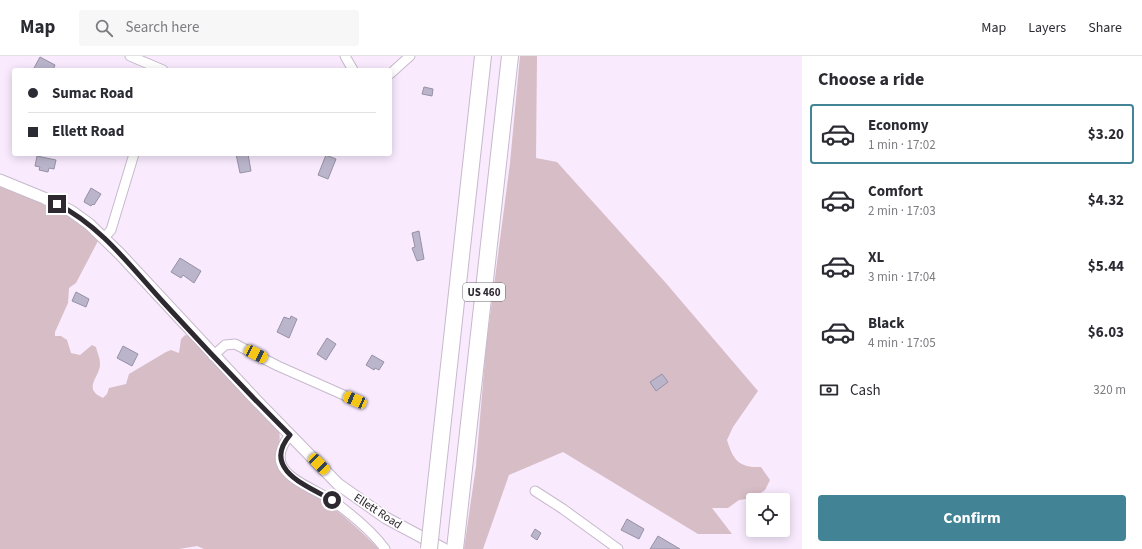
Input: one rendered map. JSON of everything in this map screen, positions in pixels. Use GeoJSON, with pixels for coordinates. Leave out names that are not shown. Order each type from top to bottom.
{"type":"FeatureCollection","features":[{"type":"Feature","properties":{"kind":"highway","name":"US 460"},"geometry":{"type":"LineString","coordinates":[[429,549],[483,56]]}},
{"type":"Feature","properties":{"kind":"highway","name":"US 460"},"geometry":{"type":"LineString","coordinates":[[455,549],[510,56]]}},
{"type":"Feature","properties":{"kind":"street"},"geometry":{"type":"LineString","coordinates":[[130,56],[158,68]]}},
{"type":"Feature","properties":{"kind":"street"},"geometry":{"type":"LineString","coordinates":[[345,56],[352,68]]}},
{"type":"Feature","properties":{"kind":"street"},"geometry":{"type":"LineString","coordinates":[[392,72],[410,56]]}},
{"type":"Feature","properties":{"kind":"street"},"geometry":{"type":"LineString","coordinates":[[104,238],[111,230],[133,156]]}},
{"type":"Feature","properties":{"kind":"street","name":"Ellett Road"},"geometry":{"type":"LineString","coordinates":[[0,180],[71,211],[104,238],[213,356],[338,484],[386,518],[444,549]]}},
{"type":"Feature","properties":{"kind":"street"},"geometry":{"type":"LineString","coordinates":[[213,356],[225,345],[235,344],[278,366],[355,400]]}},
{"type":"Feature","properties":{"kind":"street"},"geometry":{"type":"LineString","coordinates":[[290,435],[284,442],[281,451],[281,462],[286,471],[304,484],[332,500],[385,549]]}},
{"type":"Feature","properties":{"kind":"street"},"geometry":{"type":"LineString","coordinates":[[535,491],[618,549]]}},
{"type":"Feature","properties":{"kind":"shaded area"},"geometry":{"type":"Polygon","coordinates":[[[520,56],[537,56],[536,158],[557,162],[665,282],[758,391],[733,427],[727,440],[732,453],[738,461],[747,466],[761,467],[770,480],[765,490],[760,493],[746,493],[746,499],[739,500],[728,508],[712,508],[732,534],[698,534],[563,452],[509,475],[483,549],[464,549],[476,466],[486,347],[510,163],[520,56]]]}},
{"type":"Feature","properties":{"kind":"shaded area"},"geometry":{"type":"Polygon","coordinates":[[[0,184],[32,196],[72,217],[99,239],[76,283],[69,288],[68,303],[55,332],[55,336],[61,336],[67,340],[71,353],[80,355],[92,345],[96,347],[100,359],[100,368],[94,382],[93,390],[97,394],[103,398],[107,394],[109,388],[126,384],[129,374],[166,352],[171,350],[179,353],[181,339],[185,335],[189,336],[279,431],[280,440],[276,463],[280,470],[332,507],[379,549],[204,549],[197,546],[179,549],[0,549],[0,184]]]}},
{"type":"Feature","properties":{"kind":"building"},"geometry":{"type":"Polygon","coordinates":[[[40,57],[55,65],[54,68],[34,68],[40,57]]]}},
{"type":"Feature","properties":{"kind":"building"},"geometry":{"type":"Polygon","coordinates":[[[424,87],[433,89],[432,96],[422,94],[424,87]]]}},
{"type":"Feature","properties":{"kind":"building"},"geometry":{"type":"Polygon","coordinates":[[[37,156],[56,160],[54,169],[49,168],[48,172],[39,170],[40,167],[35,166],[37,156]]]}},
{"type":"Feature","properties":{"kind":"building"},"geometry":{"type":"Polygon","coordinates":[[[236,156],[248,156],[251,171],[240,173],[236,156]]]}},
{"type":"Feature","properties":{"kind":"building"},"geometry":{"type":"Polygon","coordinates":[[[326,156],[336,159],[328,179],[318,175],[326,156]]]}},
{"type":"Feature","properties":{"kind":"building"},"geometry":{"type":"Polygon","coordinates":[[[91,188],[101,194],[94,205],[93,204],[91,206],[84,202],[91,188]]]}},
{"type":"Feature","properties":{"kind":"building"},"geometry":{"type":"Polygon","coordinates":[[[419,231],[424,259],[417,261],[412,248],[415,247],[412,233],[419,231]]]}},
{"type":"Feature","properties":{"kind":"building"},"geometry":{"type":"Polygon","coordinates":[[[180,258],[201,271],[194,283],[183,275],[181,278],[171,272],[180,258]]]}},
{"type":"Feature","properties":{"kind":"building"},"geometry":{"type":"Polygon","coordinates":[[[76,292],[89,299],[86,307],[72,301],[76,292]]]}},
{"type":"Feature","properties":{"kind":"building"},"geometry":{"type":"Polygon","coordinates":[[[291,316],[297,319],[289,338],[277,332],[284,317],[290,319],[291,316]]]}},
{"type":"Feature","properties":{"kind":"building"},"geometry":{"type":"Polygon","coordinates":[[[327,338],[336,344],[326,360],[317,354],[327,338]]]}},
{"type":"Feature","properties":{"kind":"building"},"geometry":{"type":"Polygon","coordinates":[[[123,346],[138,354],[132,366],[117,358],[123,346]]]}},
{"type":"Feature","properties":{"kind":"building"},"geometry":{"type":"Polygon","coordinates":[[[372,355],[384,362],[379,370],[375,368],[374,370],[366,365],[372,355]]]}},
{"type":"Feature","properties":{"kind":"building"},"geometry":{"type":"Polygon","coordinates":[[[662,374],[668,382],[656,391],[650,382],[662,374]]]}},
{"type":"Feature","properties":{"kind":"building"},"geometry":{"type":"Polygon","coordinates":[[[627,519],[644,529],[639,539],[621,530],[627,519]]]}},
{"type":"Feature","properties":{"kind":"building"},"geometry":{"type":"Polygon","coordinates":[[[535,529],[541,533],[537,540],[531,536],[535,529]]]}},
{"type":"Feature","properties":{"kind":"building"},"geometry":{"type":"Polygon","coordinates":[[[658,536],[680,549],[650,549],[658,536]]]}},
{"type":"Feature","properties":{"kind":"route"},"geometry":{"type":"LineString","coordinates":[[57,204],[71,211],[89,224],[104,238],[213,356],[290,435],[284,442],[281,451],[281,462],[286,471],[292,477],[332,500]]}}]}
